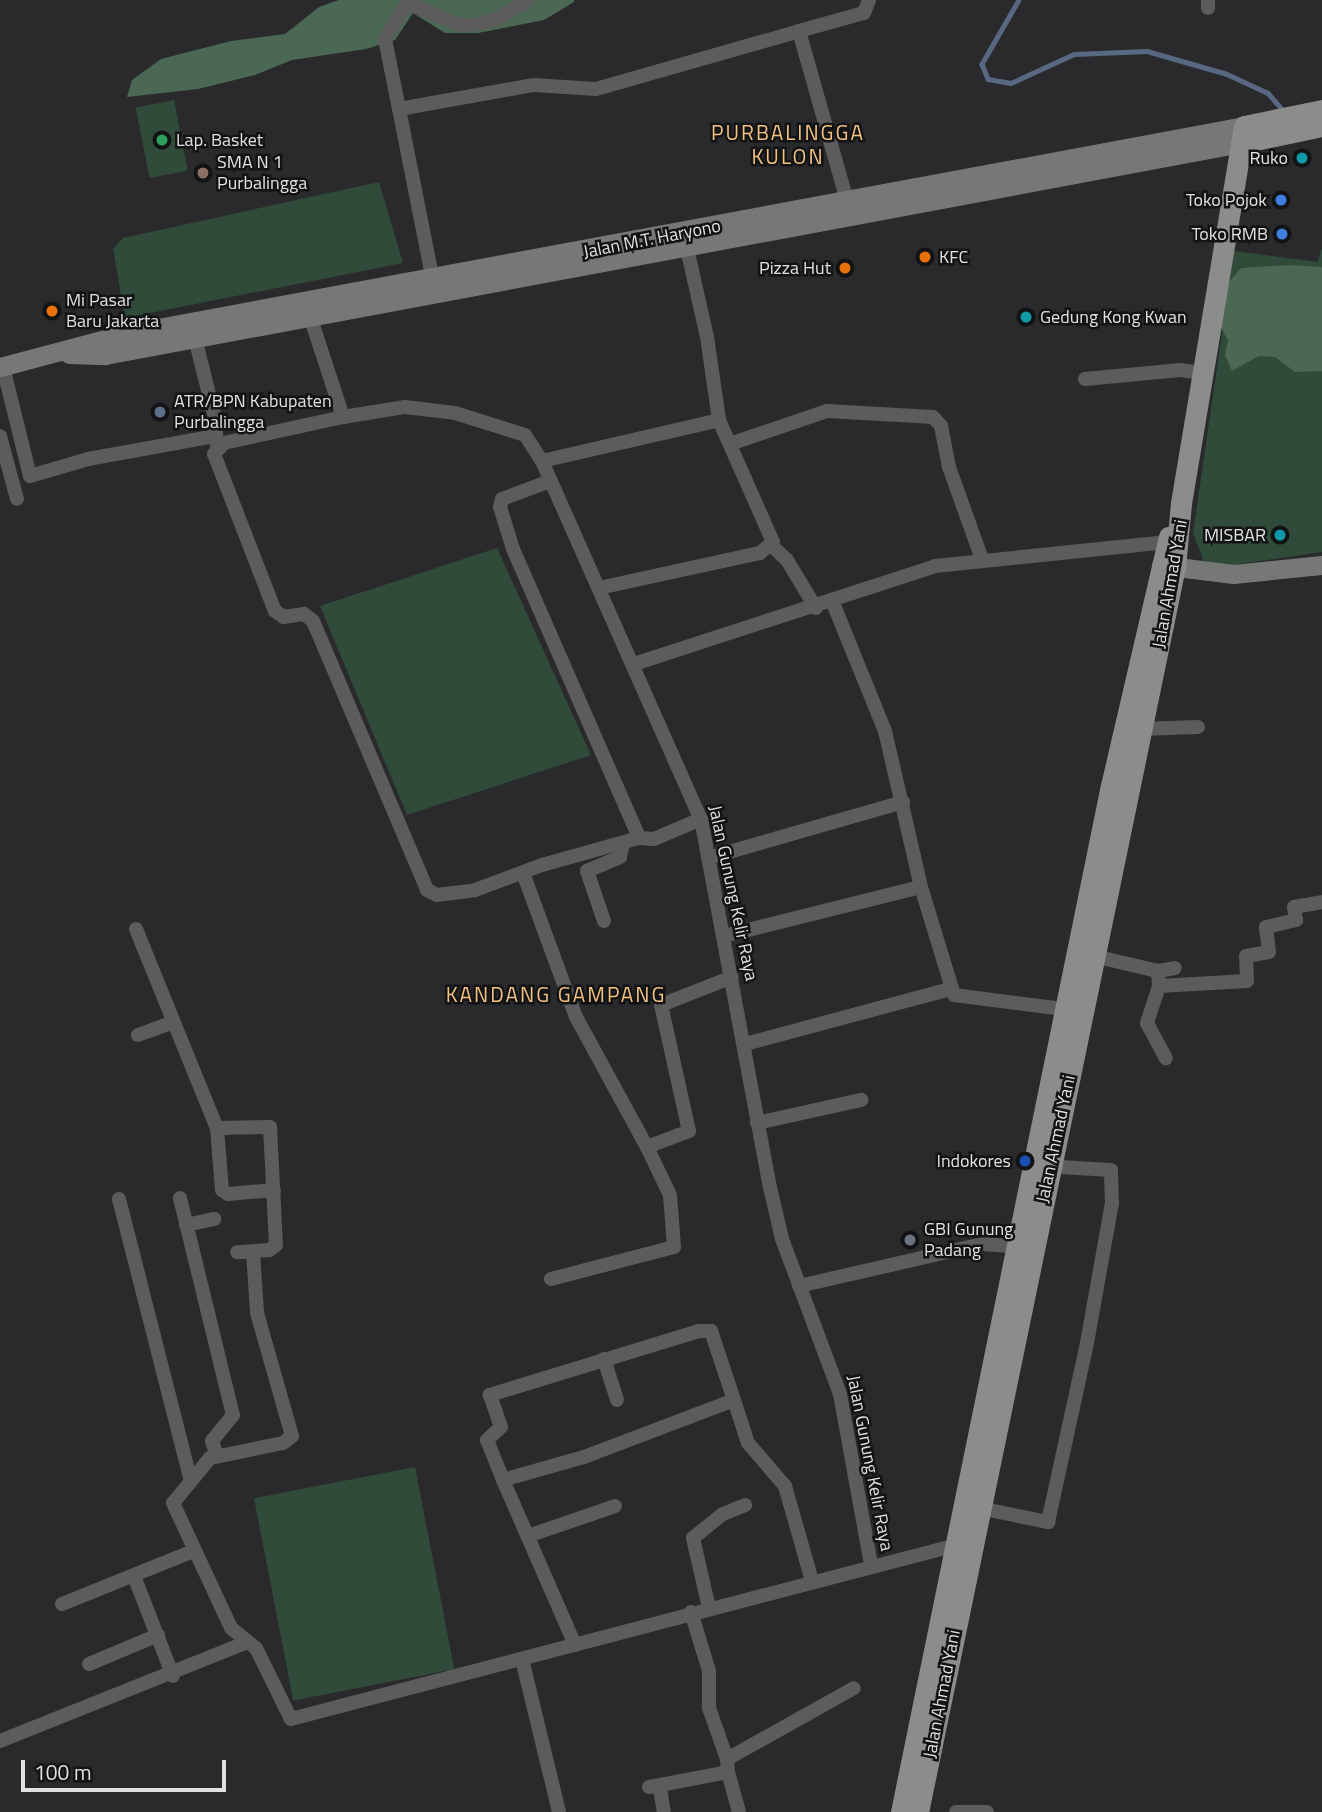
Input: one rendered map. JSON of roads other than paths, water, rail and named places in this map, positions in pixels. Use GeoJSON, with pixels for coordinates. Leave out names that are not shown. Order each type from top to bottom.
{"type":"FeatureCollection","features":[{"type":"Feature","properties":{"kind":"main road"},"geometry":{"type":"LineString","coordinates":[[1242,134],[1322,110]]}},
{"type":"Feature","properties":{"kind":"main road"},"geometry":{"type":"LineString","coordinates":[[1242,134],[1322,127]]}},
{"type":"Feature","properties":{"kind":"main road","name":"Jalan M.T. Haryono"},"geometry":{"type":"LineString","coordinates":[[61,354],[105,355],[310,316],[434,286],[850,210],[1242,134]]}},
{"type":"Feature","properties":{"kind":"main road","name":"Jalan Ahmad Yani"},"geometry":{"type":"LineString","coordinates":[[918,1812],[970,1506],[1174,541],[1242,134]]}},
{"type":"Feature","properties":{"kind":"main road","name":"Jalan M.T. Haryono"},"geometry":{"type":"LineString","coordinates":[[1,367],[61,354],[120,335],[687,248],[850,210]]}},
{"type":"Feature","properties":{"kind":"main road"},"geometry":{"type":"LineString","coordinates":[[1168,566],[1233,574],[1322,565]]}},
{"type":"Feature","properties":{"kind":"main road","name":"Jalan Ahmad Yani"},"geometry":{"type":"LineString","coordinates":[[1074,1010],[1094,956],[1141,729],[1168,566]]}},
{"type":"Feature","properties":{"kind":"main road","name":"Jalan Ahmad Yani"},"geometry":{"type":"LineString","coordinates":[[901,1812],[953,1546],[970,1506]]}},
{"type":"Feature","properties":{"kind":"street"},"geometry":{"type":"LineString","coordinates":[[434,286],[385,39],[407,1],[459,25],[472,25],[495,20],[528,0]]}},
{"type":"Feature","properties":{"kind":"street"},"geometry":{"type":"LineString","coordinates":[[399,109],[534,85],[596,89],[864,13],[869,0]]}},
{"type":"Feature","properties":{"kind":"street"},"geometry":{"type":"LineString","coordinates":[[799,31],[850,210]]}},
{"type":"Feature","properties":{"kind":"street"},"geometry":{"type":"LineString","coordinates":[[687,248],[707,337],[719,420],[772,546],[787,560],[816,608]]}},
{"type":"Feature","properties":{"kind":"street"},"geometry":{"type":"LineString","coordinates":[[310,316],[343,417]]}},
{"type":"Feature","properties":{"kind":"street"},"geometry":{"type":"LineString","coordinates":[[195,338],[216,442],[214,454],[229,501],[272,604],[281,616],[304,614],[313,621],[426,890],[437,895],[456,894],[525,878],[623,848]]}},
{"type":"Feature","properties":{"kind":"street","name":"Jalan Gunung Kelir Raya"},"geometry":{"type":"LineString","coordinates":[[1,367],[30,477],[88,459],[216,442],[405,407],[455,413],[525,435],[542,461],[634,664],[702,829],[745,1044],[769,1184],[799,1286],[840,1394],[871,1565]]}},
{"type":"Feature","properties":{"kind":"street"},"geometry":{"type":"LineString","coordinates":[[1084,379],[1181,370],[1203,373]]}},
{"type":"Feature","properties":{"kind":"street"},"geometry":{"type":"LineString","coordinates":[[730,444],[827,411],[933,416],[941,426],[949,467],[982,559]]}},
{"type":"Feature","properties":{"kind":"street"},"geometry":{"type":"LineString","coordinates":[[542,461],[719,420]]}},
{"type":"Feature","properties":{"kind":"street"},"geometry":{"type":"LineString","coordinates":[[0,436],[17,499]]}},
{"type":"Feature","properties":{"kind":"street"},"geometry":{"type":"LineString","coordinates":[[550,481],[502,499],[500,508],[528,583],[639,838]]}},
{"type":"Feature","properties":{"kind":"street"},"geometry":{"type":"LineString","coordinates":[[634,664],[833,603],[911,572],[982,559],[1174,541]]}},
{"type":"Feature","properties":{"kind":"street"},"geometry":{"type":"LineString","coordinates":[[599,589],[760,553],[772,546]]}},
{"type":"Feature","properties":{"kind":"street"},"geometry":{"type":"LineString","coordinates":[[833,603],[873,699],[903,802],[921,887],[950,989],[958,998],[1074,1010]]}},
{"type":"Feature","properties":{"kind":"street"},"geometry":{"type":"LineString","coordinates":[[1141,729],[1198,727]]}},
{"type":"Feature","properties":{"kind":"street"},"geometry":{"type":"LineString","coordinates":[[708,858],[903,802]]}},
{"type":"Feature","properties":{"kind":"street"},"geometry":{"type":"LineString","coordinates":[[604,921],[587,872],[639,838],[654,839],[702,829]]}},
{"type":"Feature","properties":{"kind":"street"},"geometry":{"type":"LineString","coordinates":[[525,878],[576,1017],[647,1147],[672,1202],[677,1237],[670,1250],[551,1279]]}},
{"type":"Feature","properties":{"kind":"street"},"geometry":{"type":"LineString","coordinates":[[724,936],[921,887]]}},
{"type":"Feature","properties":{"kind":"street"},"geometry":{"type":"LineString","coordinates":[[1094,956],[1159,979],[1247,981],[1246,957],[1269,952],[1266,927],[1296,920],[1294,907],[1322,902]]}},
{"type":"Feature","properties":{"kind":"street"},"geometry":{"type":"LineString","coordinates":[[136,929],[216,1128],[222,1190],[228,1194],[274,1190]]}},
{"type":"Feature","properties":{"kind":"street"},"geometry":{"type":"LineString","coordinates":[[1166,1058],[1147,1023],[1159,979],[1175,968]]}},
{"type":"Feature","properties":{"kind":"street"},"geometry":{"type":"LineString","coordinates":[[647,1147],[689,1131],[661,1005],[732,977]]}},
{"type":"Feature","properties":{"kind":"street"},"geometry":{"type":"LineString","coordinates":[[745,1044],[950,989]]}},
{"type":"Feature","properties":{"kind":"street"},"geometry":{"type":"LineString","coordinates":[[138,1035],[173,1022]]}},
{"type":"Feature","properties":{"kind":"street"},"geometry":{"type":"LineString","coordinates":[[757,1124],[860,1100]]}},
{"type":"Feature","properties":{"kind":"street"},"geometry":{"type":"LineString","coordinates":[[216,1128],[268,1125],[276,1245],[253,1252],[237,1252]]}},
{"type":"Feature","properties":{"kind":"street"},"geometry":{"type":"LineString","coordinates":[[970,1506],[1048,1522],[1087,1343],[1112,1203],[1111,1170],[1044,1153]]}},
{"type":"Feature","properties":{"kind":"street"},"geometry":{"type":"LineString","coordinates":[[180,1198],[233,1415],[212,1441],[217,1456]]}},
{"type":"Feature","properties":{"kind":"street"},"geometry":{"type":"LineString","coordinates":[[119,1199],[190,1477]]}},
{"type":"Feature","properties":{"kind":"street"},"geometry":{"type":"LineString","coordinates":[[186,1225],[214,1219]]}},
{"type":"Feature","properties":{"kind":"street"},"geometry":{"type":"LineString","coordinates":[[799,1286],[982,1244],[1024,1247]]}},
{"type":"Feature","properties":{"kind":"street"},"geometry":{"type":"LineString","coordinates":[[253,1252],[257,1313],[293,1433],[283,1443],[217,1456],[190,1477],[173,1500],[193,1551],[231,1628],[256,1648],[286,1714],[296,1720],[691,1612],[953,1546]]}},
{"type":"Feature","properties":{"kind":"street"},"geometry":{"type":"LineString","coordinates":[[575,1645],[487,1440],[501,1426],[491,1392],[709,1330],[748,1443],[785,1486],[812,1581]]}},
{"type":"Feature","properties":{"kind":"street"},"geometry":{"type":"LineString","coordinates":[[604,1359],[617,1400]]}},
{"type":"Feature","properties":{"kind":"street"},"geometry":{"type":"LineString","coordinates":[[503,1480],[584,1457],[734,1400]]}},
{"type":"Feature","properties":{"kind":"street"},"geometry":{"type":"LineString","coordinates":[[709,1608],[693,1538],[723,1514],[745,1505]]}},
{"type":"Feature","properties":{"kind":"street"},"geometry":{"type":"LineString","coordinates":[[528,1536],[615,1506]]}},
{"type":"Feature","properties":{"kind":"street"},"geometry":{"type":"LineString","coordinates":[[62,1604],[193,1551]]}},
{"type":"Feature","properties":{"kind":"street"},"geometry":{"type":"LineString","coordinates":[[134,1576],[173,1676]]}},
{"type":"Feature","properties":{"kind":"street"},"geometry":{"type":"LineString","coordinates":[[691,1612],[709,1671],[709,1708],[728,1765],[739,1812]]}},
{"type":"Feature","properties":{"kind":"street"},"geometry":{"type":"LineString","coordinates":[[89,1664],[158,1636]]}},
{"type":"Feature","properties":{"kind":"street"},"geometry":{"type":"LineString","coordinates":[[0,1741],[173,1676],[247,1642]]}},
{"type":"Feature","properties":{"kind":"street"},"geometry":{"type":"LineString","coordinates":[[522,1659],[559,1812]]}},
{"type":"Feature","properties":{"kind":"street"},"geometry":{"type":"LineString","coordinates":[[664,1812],[654,1788],[728,1765],[854,1688]]}},
{"type":"Feature","properties":{"kind":"street"},"geometry":{"type":"LineString","coordinates":[[956,1812],[987,1812]]}},
{"type":"Feature","properties":{"kind":"waterway"},"geometry":{"type":"LineString","coordinates":[[1019,0],[982,64],[988,79],[1011,83],[1074,54],[1147,51],[1227,74],[1268,93],[1282,109]]}},
{"type":"Feature","properties":{"kind":"place","name":"Lap. Basket"},"geometry":{"type":"Point","coordinates":[162,140]}},
{"type":"Feature","properties":{"kind":"place","name":"Ruko"},"geometry":{"type":"Point","coordinates":[1302,158]}},
{"type":"Feature","properties":{"kind":"place","name":"SMA N 1 Purbalingga"},"geometry":{"type":"Point","coordinates":[203,173]}},
{"type":"Feature","properties":{"kind":"place","name":"Toko Pojok"},"geometry":{"type":"Point","coordinates":[1281,200]}},
{"type":"Feature","properties":{"kind":"place","name":"Toko RMB"},"geometry":{"type":"Point","coordinates":[1282,234]}},
{"type":"Feature","properties":{"kind":"place","name":"KFC"},"geometry":{"type":"Point","coordinates":[925,257]}},
{"type":"Feature","properties":{"kind":"place","name":"Pizza Hut"},"geometry":{"type":"Point","coordinates":[845,268]}},
{"type":"Feature","properties":{"kind":"place","name":"Mi Pasar Baru Jakarta"},"geometry":{"type":"Point","coordinates":[52,311]}},
{"type":"Feature","properties":{"kind":"place","name":"Gedung Kong Kwan"},"geometry":{"type":"Point","coordinates":[1026,317]}},
{"type":"Feature","properties":{"kind":"place","name":"ATR/BPN Kabupaten Purbalingga"},"geometry":{"type":"Point","coordinates":[160,412]}},
{"type":"Feature","properties":{"kind":"place","name":"MISBAR"},"geometry":{"type":"Point","coordinates":[1280,535]}},
{"type":"Feature","properties":{"kind":"place","name":"Indokores"},"geometry":{"type":"Point","coordinates":[1025,1161]}},
{"type":"Feature","properties":{"kind":"place","name":"GBI Gunung Padang"},"geometry":{"type":"Point","coordinates":[910,1240]}},
{"type":"Feature","properties":{"kind":"district","name":"PURBALINGGA KULON"},"geometry":{"type":"Point","coordinates":[788,144]}},
{"type":"Feature","properties":{"kind":"district","name":"KANDANG GAMPANG"},"geometry":{"type":"Point","coordinates":[556,994]}}]}
